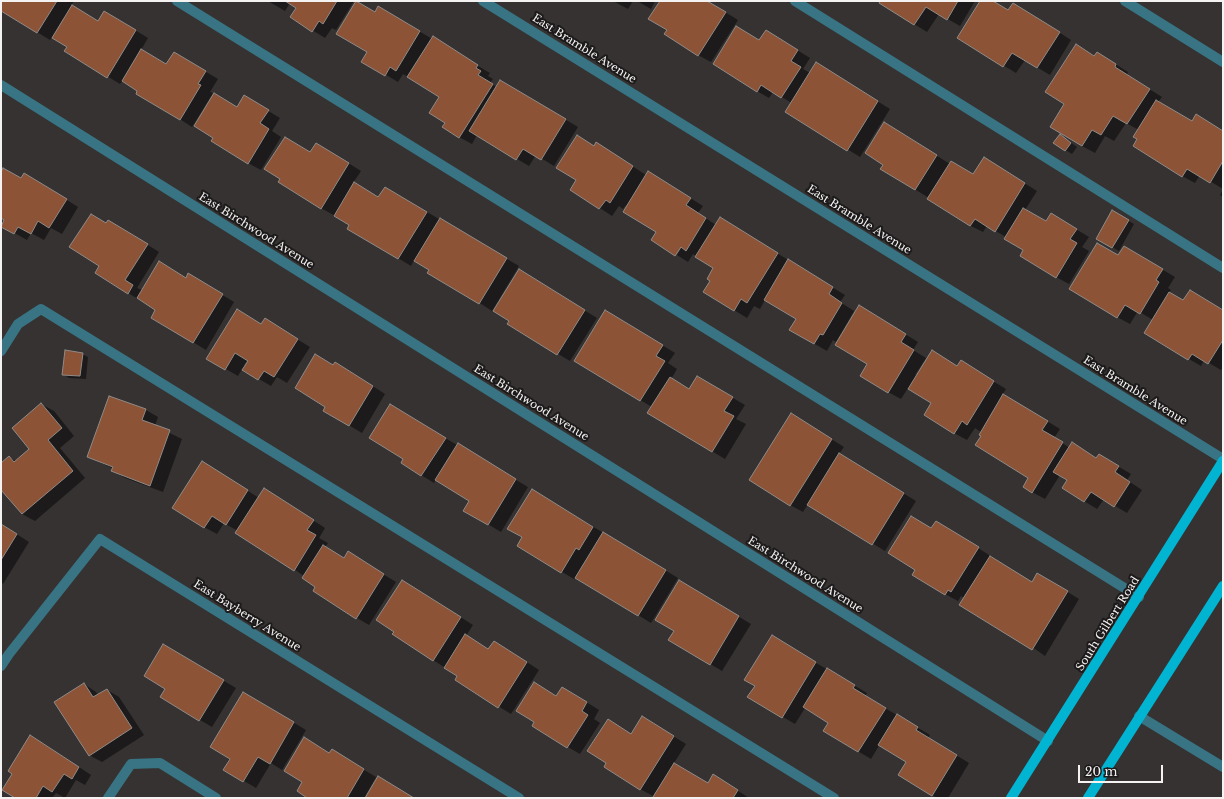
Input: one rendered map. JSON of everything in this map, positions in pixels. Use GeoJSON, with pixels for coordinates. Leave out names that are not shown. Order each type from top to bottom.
{"type":"FeatureCollection","features":[{"type":"Feature","properties":{"kind":"main road","name":"South Gilbert Road"},"geometry":{"type":"LineString","coordinates":[[1012,798],[1223,460]]}},
{"type":"Feature","properties":{"kind":"main road"},"geometry":{"type":"LineString","coordinates":[[1088,798],[1223,586]]}},
{"type":"Feature","properties":{"kind":"street"},"geometry":{"type":"LineString","coordinates":[[177,1],[1138,597]]}},
{"type":"Feature","properties":{"kind":"street","name":"East Bramble Avenue"},"geometry":{"type":"LineString","coordinates":[[483,1],[1223,460]]}},
{"type":"Feature","properties":{"kind":"street"},"geometry":{"type":"LineString","coordinates":[[795,1],[1223,268]]}},
{"type":"Feature","properties":{"kind":"street"},"geometry":{"type":"LineString","coordinates":[[1125,1],[1223,62]]}},
{"type":"Feature","properties":{"kind":"street","name":"East Birchwood Avenue"},"geometry":{"type":"LineString","coordinates":[[1,85],[1048,741]]}},
{"type":"Feature","properties":{"kind":"street"},"geometry":{"type":"LineString","coordinates":[[1,351],[18,324],[40,309],[834,798]]}},
{"type":"Feature","properties":{"kind":"street","name":"East Bayberry Avenue"},"geometry":{"type":"LineString","coordinates":[[1,666],[8,654],[100,539],[519,798]]}},
{"type":"Feature","properties":{"kind":"street"},"geometry":{"type":"LineString","coordinates":[[1139,716],[1223,766]]}},
{"type":"Feature","properties":{"kind":"street"},"geometry":{"type":"LineString","coordinates":[[108,798],[131,764],[160,763],[216,798]]}},
{"type":"Feature","properties":{"kind":"building"},"geometry":{"type":"Polygon","coordinates":[[[1,1],[57,1],[37,33],[1,11],[1,1]]]}},
{"type":"Feature","properties":{"kind":"building"},"geometry":{"type":"Polygon","coordinates":[[[285,1],[337,1],[323,24],[319,21],[312,32],[290,17],[296,8],[285,1]]]}},
{"type":"Feature","properties":{"kind":"building"},"geometry":{"type":"Polygon","coordinates":[[[356,1],[375,12],[378,6],[420,31],[396,71],[390,67],[385,76],[361,62],[367,52],[336,34],[356,1]]]}},
{"type":"Feature","properties":{"kind":"building"},"geometry":{"type":"Polygon","coordinates":[[[660,1],[707,1],[726,12],[698,56],[664,34],[667,30],[648,19],[660,1]]]}},
{"type":"Feature","properties":{"kind":"building"},"geometry":{"type":"Polygon","coordinates":[[[880,1],[958,1],[947,20],[926,7],[914,25],[879,3],[880,1]]]}},
{"type":"Feature","properties":{"kind":"building"},"geometry":{"type":"Polygon","coordinates":[[[980,1],[993,1],[1008,10],[1013,3],[1060,32],[1037,68],[1012,53],[1003,67],[957,38],[980,1]]]}},
{"type":"Feature","properties":{"kind":"building"},"geometry":{"type":"Polygon","coordinates":[[[72,5],[98,21],[104,11],[136,30],[107,78],[64,51],[67,47],[52,38],[72,5]]]}},
{"type":"Feature","properties":{"kind":"building"},"geometry":{"type":"Polygon","coordinates":[[[736,26],[759,40],[766,30],[798,50],[791,61],[801,67],[781,98],[761,85],[757,92],[713,64],[736,26]]]}},
{"type":"Feature","properties":{"kind":"building"},"geometry":{"type":"Polygon","coordinates":[[[433,36],[478,65],[476,68],[481,71],[478,75],[493,84],[459,138],[442,127],[445,123],[429,113],[439,97],[407,77],[433,36]]]}},
{"type":"Feature","properties":{"kind":"building"},"geometry":{"type":"Polygon","coordinates":[[[1076,44],[1094,56],[1097,52],[1116,64],[1115,67],[1150,89],[1127,124],[1113,116],[1101,135],[1092,130],[1082,146],[1050,127],[1064,104],[1045,92],[1076,44]]]}},
{"type":"Feature","properties":{"kind":"building"},"geometry":{"type":"Polygon","coordinates":[[[141,49],[166,64],[174,52],[206,71],[198,84],[201,85],[180,120],[136,94],[137,91],[122,81],[141,49]]]}},
{"type":"Feature","properties":{"kind":"building"},"geometry":{"type":"Polygon","coordinates":[[[816,62],[878,101],[847,151],[785,112],[816,62]]]}},
{"type":"Feature","properties":{"kind":"building"},"geometry":{"type":"Polygon","coordinates":[[[500,80],[566,119],[541,160],[523,149],[516,160],[469,131],[500,80]]]}},
{"type":"Feature","properties":{"kind":"building"},"geometry":{"type":"Polygon","coordinates":[[[214,93],[237,107],[244,95],[269,110],[260,123],[269,129],[248,164],[211,141],[213,138],[194,126],[214,93]]]}},
{"type":"Feature","properties":{"kind":"building"},"geometry":{"type":"Polygon","coordinates":[[[1156,100],[1192,121],[1196,114],[1223,131],[1223,161],[1210,183],[1187,169],[1182,177],[1133,146],[1137,139],[1133,137],[1156,100]]]}},
{"type":"Feature","properties":{"kind":"building"},"geometry":{"type":"Polygon","coordinates":[[[884,122],[937,155],[915,190],[880,169],[883,165],[865,153],[884,122]]]}},
{"type":"Feature","properties":{"kind":"building"},"geometry":{"type":"Polygon","coordinates":[[[1060,134],[1071,143],[1065,151],[1053,143],[1060,134]]]}},
{"type":"Feature","properties":{"kind":"building"},"geometry":{"type":"Polygon","coordinates":[[[577,135],[594,146],[596,142],[633,166],[610,203],[606,200],[599,209],[570,190],[576,180],[556,168],[577,135]]]}},
{"type":"Feature","properties":{"kind":"building"},"geometry":{"type":"Polygon","coordinates":[[[285,137],[310,152],[316,143],[349,163],[321,209],[278,182],[280,179],[264,169],[285,137]]]}},
{"type":"Feature","properties":{"kind":"building"},"geometry":{"type":"Polygon","coordinates":[[[984,157],[1025,183],[995,232],[975,219],[970,226],[927,199],[951,161],[973,174],[984,157]]]}},
{"type":"Feature","properties":{"kind":"building"},"geometry":{"type":"Polygon","coordinates":[[[3,168],[21,178],[24,173],[67,199],[49,228],[38,221],[31,234],[18,227],[14,234],[1,227],[4,220],[1,218],[1,172],[3,168]]]}},
{"type":"Feature","properties":{"kind":"building"},"geometry":{"type":"Polygon","coordinates":[[[648,171],[691,198],[686,205],[706,218],[686,251],[681,247],[675,256],[651,240],[656,232],[623,212],[648,171]]]}},
{"type":"Feature","properties":{"kind":"building"},"geometry":{"type":"Polygon","coordinates":[[[354,182],[378,197],[385,187],[427,212],[398,259],[347,229],[349,225],[334,216],[354,182]]]}},
{"type":"Feature","properties":{"kind":"building"},"geometry":{"type":"Polygon","coordinates":[[[1023,208],[1046,221],[1051,213],[1077,229],[1070,239],[1077,243],[1056,278],[1020,256],[1023,250],[1004,239],[1023,208]]]}},
{"type":"Feature","properties":{"kind":"building"},"geometry":{"type":"Polygon","coordinates":[[[1112,210],[1129,220],[1112,248],[1096,239],[1112,210]]]}},
{"type":"Feature","properties":{"kind":"building"},"geometry":{"type":"Polygon","coordinates":[[[91,214],[106,223],[108,220],[148,244],[125,280],[133,285],[128,294],[95,273],[99,266],[69,247],[91,214]]]}},
{"type":"Feature","properties":{"kind":"building"},"geometry":{"type":"Polygon","coordinates":[[[720,217],[778,253],[747,303],[741,299],[734,311],[703,292],[710,281],[707,279],[713,268],[695,257],[720,217]]]}},
{"type":"Feature","properties":{"kind":"building"},"geometry":{"type":"Polygon","coordinates":[[[440,218],[507,258],[479,304],[427,273],[429,270],[414,261],[440,218]]]}},
{"type":"Feature","properties":{"kind":"building"},"geometry":{"type":"Polygon","coordinates":[[[1097,243],[1118,255],[1124,246],[1163,269],[1156,280],[1159,282],[1140,314],[1125,305],[1117,318],[1069,289],[1097,243]]]}},
{"type":"Feature","properties":{"kind":"building"},"geometry":{"type":"Polygon","coordinates":[[[788,259],[833,287],[829,294],[842,303],[823,335],[820,334],[814,344],[789,330],[796,319],[764,300],[788,259]]]}},
{"type":"Feature","properties":{"kind":"building"},"geometry":{"type":"Polygon","coordinates":[[[159,261],[186,278],[188,273],[223,294],[193,343],[151,318],[155,310],[137,298],[159,261]]]}},
{"type":"Feature","properties":{"kind":"building"},"geometry":{"type":"Polygon","coordinates":[[[519,269],[585,310],[557,355],[507,324],[509,321],[493,311],[519,269]]]}},
{"type":"Feature","properties":{"kind":"building"},"geometry":{"type":"Polygon","coordinates":[[[1190,290],[1223,310],[1223,340],[1208,364],[1192,354],[1188,360],[1144,333],[1169,292],[1183,300],[1190,290]]]}},
{"type":"Feature","properties":{"kind":"building"},"geometry":{"type":"Polygon","coordinates":[[[859,305],[906,334],[901,342],[914,350],[888,393],[860,376],[867,364],[835,345],[859,305]]]}},
{"type":"Feature","properties":{"kind":"building"},"geometry":{"type":"Polygon","coordinates":[[[237,309],[261,324],[265,318],[298,339],[274,377],[264,371],[258,380],[242,370],[248,361],[235,353],[225,370],[206,359],[237,309]]]}},
{"type":"Feature","properties":{"kind":"building"},"geometry":{"type":"Polygon","coordinates":[[[605,310],[663,345],[656,356],[665,361],[640,401],[574,361],[605,310]]]}},
{"type":"Feature","properties":{"kind":"building"},"geometry":{"type":"Polygon","coordinates":[[[65,350],[83,353],[80,376],[62,375],[65,350]]]}},
{"type":"Feature","properties":{"kind":"building"},"geometry":{"type":"Polygon","coordinates":[[[932,350],[957,366],[961,360],[994,381],[967,425],[962,421],[954,434],[924,415],[931,403],[908,389],[932,350]]]}},
{"type":"Feature","properties":{"kind":"building"},"geometry":{"type":"Polygon","coordinates":[[[315,354],[333,365],[335,362],[373,386],[349,426],[323,411],[325,407],[295,388],[315,354]]]}},
{"type":"Feature","properties":{"kind":"building"},"geometry":{"type":"Polygon","coordinates":[[[697,376],[733,397],[724,411],[734,416],[712,452],[647,413],[670,377],[689,389],[697,376]]]}},
{"type":"Feature","properties":{"kind":"building"},"geometry":{"type":"Polygon","coordinates":[[[1003,394],[1048,421],[1042,430],[1063,442],[1032,493],[1023,487],[1028,478],[975,445],[981,436],[979,435],[1003,394]]]}},
{"type":"Feature","properties":{"kind":"building"},"geometry":{"type":"Polygon","coordinates":[[[109,396],[146,409],[142,420],[170,430],[150,486],[111,471],[113,467],[87,457],[109,396]]]}},
{"type":"Feature","properties":{"kind":"building"},"geometry":{"type":"Polygon","coordinates":[[[41,403],[62,428],[48,440],[73,471],[22,514],[1,490],[1,463],[9,456],[14,462],[29,449],[12,428],[41,403]]]}},
{"type":"Feature","properties":{"kind":"building"},"geometry":{"type":"Polygon","coordinates":[[[390,404],[446,438],[421,476],[401,463],[403,459],[369,438],[390,404]]]}},
{"type":"Feature","properties":{"kind":"building"},"geometry":{"type":"Polygon","coordinates":[[[791,413],[832,439],[790,506],[749,480],[791,413]]]}},
{"type":"Feature","properties":{"kind":"building"},"geometry":{"type":"Polygon","coordinates":[[[1072,442],[1096,458],[1099,454],[1119,466],[1115,472],[1130,482],[1114,507],[1091,492],[1084,502],[1062,488],[1067,480],[1053,472],[1072,442]]]}},
{"type":"Feature","properties":{"kind":"building"},"geometry":{"type":"Polygon","coordinates":[[[458,443],[516,479],[488,525],[463,511],[469,501],[435,480],[458,443]]]}},
{"type":"Feature","properties":{"kind":"building"},"geometry":{"type":"Polygon","coordinates":[[[839,453],[904,493],[872,545],[807,505],[839,453]]]}},
{"type":"Feature","properties":{"kind":"building"},"geometry":{"type":"Polygon","coordinates":[[[202,461],[248,490],[226,525],[212,516],[204,528],[172,508],[202,461]]]}},
{"type":"Feature","properties":{"kind":"building"},"geometry":{"type":"Polygon","coordinates":[[[264,488],[314,520],[307,530],[316,535],[294,571],[235,533],[264,488]]]}},
{"type":"Feature","properties":{"kind":"building"},"geometry":{"type":"Polygon","coordinates":[[[532,489],[593,527],[579,550],[576,548],[561,573],[517,546],[522,537],[507,529],[532,489]]]}},
{"type":"Feature","properties":{"kind":"building"},"geometry":{"type":"Polygon","coordinates":[[[911,516],[931,528],[936,521],[979,547],[951,592],[948,590],[945,595],[912,575],[915,570],[888,553],[911,516]]]}},
{"type":"Feature","properties":{"kind":"building"},"geometry":{"type":"Polygon","coordinates":[[[1,524],[17,534],[1,560],[1,524]]]}},
{"type":"Feature","properties":{"kind":"building"},"geometry":{"type":"Polygon","coordinates":[[[603,532],[666,570],[638,616],[575,578],[603,532]]]}},
{"type":"Feature","properties":{"kind":"building"},"geometry":{"type":"Polygon","coordinates":[[[323,545],[344,558],[348,551],[384,574],[356,619],[313,591],[315,587],[302,578],[323,545]]]}},
{"type":"Feature","properties":{"kind":"building"},"geometry":{"type":"Polygon","coordinates":[[[990,556],[1032,582],[1037,573],[1068,591],[1032,650],[959,605],[990,556]]]}},
{"type":"Feature","properties":{"kind":"building"},"geometry":{"type":"Polygon","coordinates":[[[402,580],[461,617],[433,661],[392,634],[394,632],[376,620],[402,580]]]}},
{"type":"Feature","properties":{"kind":"building"},"geometry":{"type":"Polygon","coordinates":[[[679,580],[739,616],[710,665],[668,640],[674,631],[655,620],[679,580]]]}},
{"type":"Feature","properties":{"kind":"building"},"geometry":{"type":"Polygon","coordinates":[[[465,634],[488,649],[494,641],[527,662],[498,708],[455,680],[457,676],[444,668],[465,634]]]}},
{"type":"Feature","properties":{"kind":"building"},"geometry":{"type":"Polygon","coordinates":[[[772,635],[816,662],[782,718],[747,697],[755,686],[744,680],[772,635]]]}},
{"type":"Feature","properties":{"kind":"building"},"geometry":{"type":"Polygon","coordinates":[[[163,644],[224,680],[199,721],[160,697],[165,689],[144,676],[163,644]]]}},
{"type":"Feature","properties":{"kind":"building"},"geometry":{"type":"Polygon","coordinates":[[[827,668],[855,685],[853,688],[886,708],[858,752],[823,731],[828,723],[803,707],[827,668]]]}},
{"type":"Feature","properties":{"kind":"building"},"geometry":{"type":"Polygon","coordinates":[[[534,682],[556,696],[562,687],[587,702],[582,711],[588,715],[567,748],[532,726],[534,722],[516,711],[534,682]]]}},
{"type":"Feature","properties":{"kind":"building"},"geometry":{"type":"Polygon","coordinates":[[[84,683],[93,697],[107,689],[132,728],[89,756],[54,702],[84,683]]]}},
{"type":"Feature","properties":{"kind":"building"},"geometry":{"type":"Polygon","coordinates":[[[243,692],[294,722],[270,764],[258,757],[243,782],[223,770],[230,759],[210,747],[243,692]]]}},
{"type":"Feature","properties":{"kind":"building"},"geometry":{"type":"Polygon","coordinates":[[[897,714],[918,727],[916,730],[957,755],[932,796],[898,775],[906,762],[878,745],[897,714]]]}},
{"type":"Feature","properties":{"kind":"building"},"geometry":{"type":"Polygon","coordinates":[[[642,716],[674,736],[640,790],[604,767],[606,763],[587,751],[608,719],[631,734],[642,716]]]}},
{"type":"Feature","properties":{"kind":"building"},"geometry":{"type":"Polygon","coordinates":[[[30,735],[79,767],[72,779],[64,774],[52,792],[43,786],[36,798],[15,798],[2,790],[12,774],[8,771],[30,735]]]}},
{"type":"Feature","properties":{"kind":"building"},"geometry":{"type":"Polygon","coordinates":[[[304,737],[329,753],[332,749],[364,769],[347,798],[307,798],[297,791],[302,782],[284,771],[304,737]]]}},
{"type":"Feature","properties":{"kind":"building"},"geometry":{"type":"Polygon","coordinates":[[[674,763],[708,783],[713,774],[738,790],[733,798],[653,797],[674,763]]]}},
{"type":"Feature","properties":{"kind":"building"},"geometry":{"type":"Polygon","coordinates":[[[378,776],[414,798],[365,798],[378,776]]]}}]}
